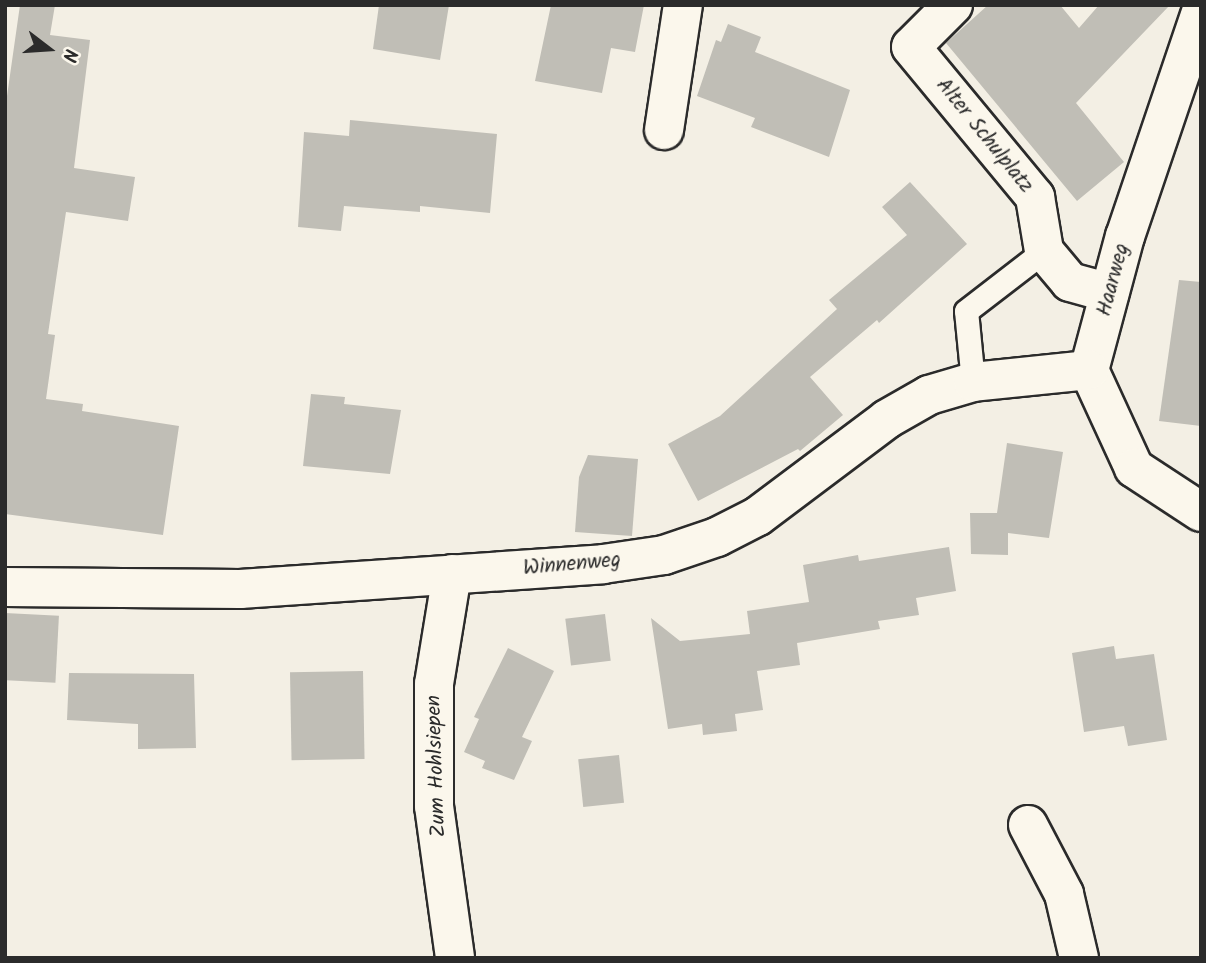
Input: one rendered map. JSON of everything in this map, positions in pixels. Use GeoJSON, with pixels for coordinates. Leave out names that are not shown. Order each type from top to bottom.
{"type":"FeatureCollection","features":[{"type":"Feature","properties":{"kind":"street"},"geometry":{"type":"LineString","coordinates":[[664,130],[683,5]]}},
{"type":"Feature","properties":{"kind":"street","name":"Alter Schulplatz"},"geometry":{"type":"LineString","coordinates":[[953,5],[911,47],[1035,197],[1044,251]]}},
{"type":"Feature","properties":{"kind":"street","name":"Haarweg"},"geometry":{"type":"LineString","coordinates":[[1089,370],[1125,236],[1201,12]]}},
{"type":"Feature","properties":{"kind":"street"},"geometry":{"type":"LineString","coordinates":[[1044,251],[1070,282],[1110,293]]}},
{"type":"Feature","properties":{"kind":"street"},"geometry":{"type":"LineString","coordinates":[[1089,370],[1134,468],[1201,512]]}},
{"type":"Feature","properties":{"kind":"street","name":"Winnenweg"},"geometry":{"type":"LineString","coordinates":[[5,587],[240,589],[603,564],[664,555],[717,537],[758,516],[798,489],[887,419],[929,395],[974,382],[1089,370]]}},
{"type":"Feature","properties":{"kind":"street","name":"Zum Hohlsiepen"},"geometry":{"type":"LineString","coordinates":[[452,575],[434,684],[434,806],[455,958]]}},
{"type":"Feature","properties":{"kind":"street"},"geometry":{"type":"LineString","coordinates":[[1028,825],[1064,894],[1079,958]]}},
{"type":"Feature","properties":{"kind":"lane"},"geometry":{"type":"LineString","coordinates":[[974,382],[966,311],[1044,251]]}},
{"type":"Feature","properties":{"kind":"building"},"geometry":{"type":"Polygon","coordinates":[[[20,5],[55,5],[50,35],[90,40],[74,168],[135,177],[128,221],[66,212],[48,334],[55,335],[46,399],[83,404],[82,411],[179,426],[163,535],[5,514],[5,110],[20,5]]]}},
{"type":"Feature","properties":{"kind":"building"},"geometry":{"type":"Polygon","coordinates":[[[379,5],[449,5],[440,60],[373,49],[379,5]]]}},
{"type":"Feature","properties":{"kind":"building"},"geometry":{"type":"Polygon","coordinates":[[[551,5],[644,5],[635,52],[611,48],[602,93],[535,81],[551,5]]]}},
{"type":"Feature","properties":{"kind":"building"},"geometry":{"type":"Polygon","coordinates":[[[988,5],[1060,5],[1079,28],[1099,5],[1170,5],[1076,103],[1124,162],[1077,201],[946,43],[988,5]]]}},
{"type":"Feature","properties":{"kind":"building"},"geometry":{"type":"Polygon","coordinates":[[[728,24],[761,37],[755,52],[850,90],[829,157],[751,127],[755,118],[697,96],[716,40],[721,42],[728,24]]]}},
{"type":"Feature","properties":{"kind":"building"},"geometry":{"type":"Polygon","coordinates":[[[350,120],[497,134],[490,213],[420,206],[420,212],[344,206],[341,231],[298,227],[304,132],[349,136],[350,120]]]}},
{"type":"Feature","properties":{"kind":"building"},"geometry":{"type":"Polygon","coordinates":[[[910,182],[967,244],[879,323],[877,320],[810,377],[843,415],[800,451],[798,449],[698,501],[668,444],[720,416],[837,309],[829,300],[907,235],[882,207],[910,182]]]}},
{"type":"Feature","properties":{"kind":"building"},"geometry":{"type":"Polygon","coordinates":[[[1179,280],[1201,282],[1201,426],[1159,421],[1179,280]]]}},
{"type":"Feature","properties":{"kind":"building"},"geometry":{"type":"Polygon","coordinates":[[[311,394],[345,397],[344,404],[401,410],[390,474],[303,466],[311,394]]]}},
{"type":"Feature","properties":{"kind":"building"},"geometry":{"type":"Polygon","coordinates":[[[1007,443],[1063,452],[1049,538],[1008,533],[1008,555],[971,554],[970,513],[997,513],[1007,443]]]}},
{"type":"Feature","properties":{"kind":"building"},"geometry":{"type":"Polygon","coordinates":[[[588,455],[638,459],[632,536],[575,532],[579,477],[588,455]]]}},
{"type":"Feature","properties":{"kind":"building"},"geometry":{"type":"Polygon","coordinates":[[[949,547],[956,591],[916,598],[919,615],[878,621],[880,629],[797,643],[800,665],[757,671],[763,710],[735,714],[737,731],[703,735],[702,724],[668,729],[651,618],[680,641],[750,634],[747,611],[809,602],[803,565],[858,555],[859,561],[949,547]]]}},
{"type":"Feature","properties":{"kind":"building"},"geometry":{"type":"Polygon","coordinates":[[[5,613],[59,616],[55,683],[5,680],[5,613]]]}},
{"type":"Feature","properties":{"kind":"building"},"geometry":{"type":"Polygon","coordinates":[[[605,614],[611,661],[571,666],[565,619],[605,614]]]}},
{"type":"Feature","properties":{"kind":"building"},"geometry":{"type":"Polygon","coordinates":[[[1114,646],[1116,659],[1154,654],[1167,740],[1128,746],[1124,726],[1084,732],[1072,653],[1114,646]]]}},
{"type":"Feature","properties":{"kind":"building"},"geometry":{"type":"Polygon","coordinates":[[[508,648],[554,671],[522,737],[532,741],[514,780],[482,768],[485,761],[464,752],[479,719],[474,717],[508,648]]]}},
{"type":"Feature","properties":{"kind":"building"},"geometry":{"type":"Polygon","coordinates":[[[363,671],[365,759],[292,760],[290,672],[363,671]]]}},
{"type":"Feature","properties":{"kind":"building"},"geometry":{"type":"Polygon","coordinates":[[[69,673],[194,674],[196,748],[138,749],[138,724],[67,720],[69,673]]]}},
{"type":"Feature","properties":{"kind":"building"},"geometry":{"type":"Polygon","coordinates":[[[619,755],[624,803],[583,807],[578,759],[619,755]]]}}]}
